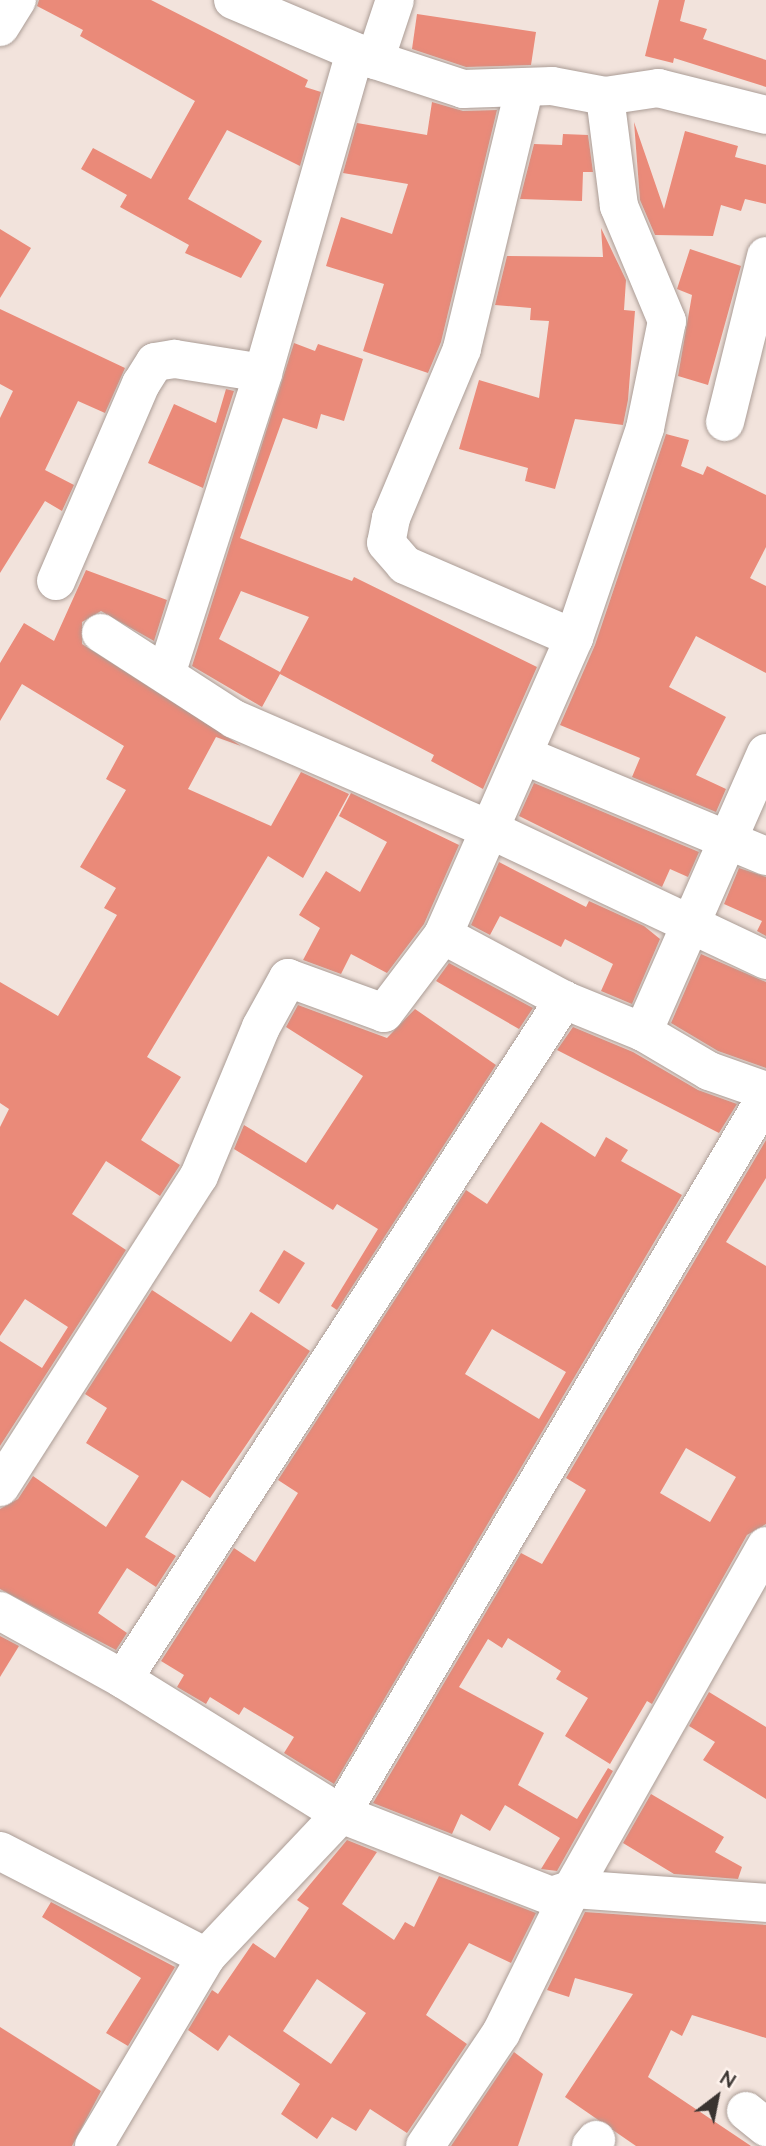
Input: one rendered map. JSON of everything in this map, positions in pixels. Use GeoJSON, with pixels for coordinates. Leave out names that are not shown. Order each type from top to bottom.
{"type":"FeatureCollection","features":[{"type":"Feature","properties":{"kind":"street"},"geometry":{"type":"LineString","coordinates":[[0,27],[17,0]]}},
{"type":"Feature","properties":{"kind":"street"},"geometry":{"type":"LineString","coordinates":[[233,0],[365,56],[463,89],[524,90],[552,86],[605,96],[658,88],[766,115]]}},
{"type":"Feature","properties":{"kind":"street"},"geometry":{"type":"LineString","coordinates":[[167,671],[365,56],[394,0]]}},
{"type":"Feature","properties":{"kind":"street"},"geometry":{"type":"LineString","coordinates":[[524,90],[462,349],[391,518],[386,543],[405,565],[575,638]]}},
{"type":"Feature","properties":{"kind":"street"},"geometry":{"type":"LineString","coordinates":[[0,1487],[199,1176],[261,1027],[288,978],[384,1013],[443,935],[575,638],[645,428],[667,321],[619,206],[605,96]]}},
{"type":"Feature","properties":{"kind":"street"},"geometry":{"type":"LineString","coordinates":[[725,422],[766,256]]}},
{"type":"Feature","properties":{"kind":"street"},"geometry":{"type":"LineString","coordinates":[[55,581],[141,383],[155,362],[175,359],[263,373]]}},
{"type":"Feature","properties":{"kind":"street"},"geometry":{"type":"LineString","coordinates":[[101,632],[167,671],[234,719],[491,830],[766,960]]}},
{"type":"Feature","properties":{"kind":"street"},"geometry":{"type":"LineString","coordinates":[[643,1032],[692,925],[726,838],[766,753]]}},
{"type":"Feature","properties":{"kind":"street"},"geometry":{"type":"LineString","coordinates":[[523,755],[766,856]]}},
{"type":"Feature","properties":{"kind":"street"},"geometry":{"type":"LineString","coordinates":[[443,935],[564,1000],[643,1032],[709,1071],[766,1091]]}},
{"type":"Feature","properties":{"kind":"street"},"geometry":{"type":"LineString","coordinates":[[123,1679],[564,1000]]}},
{"type":"Feature","properties":{"kind":"street"},"geometry":{"type":"LineString","coordinates":[[94,2146],[206,1957],[341,1814],[766,1097]]}},
{"type":"Feature","properties":{"kind":"street"},"geometry":{"type":"LineString","coordinates":[[425,2146],[501,2034],[572,1889],[766,1546]]}},
{"type":"Feature","properties":{"kind":"street"},"geometry":{"type":"LineString","coordinates":[[0,1611],[123,1679],[341,1814],[551,1896],[572,1889],[766,1903]]}},
{"type":"Feature","properties":{"kind":"street"},"geometry":{"type":"LineString","coordinates":[[0,1851],[206,1957]]}},
{"type":"Feature","properties":{"kind":"building"},"geometry":{"type":"Polygon","coordinates":[[[39,0],[151,0],[308,80],[305,87],[321,92],[300,166],[227,130],[188,199],[262,241],[241,278],[185,253],[189,245],[120,207],[127,195],[81,169],[93,148],[151,179],[195,101],[80,36],[83,30],[37,6],[39,0]]]}},
{"type":"Feature","properties":{"kind":"building"},"geometry":{"type":"Polygon","coordinates":[[[659,0],[685,0],[680,21],[707,29],[703,39],[766,60],[766,87],[674,58],[673,63],[645,56],[659,0]]]}},
{"type":"Feature","properties":{"kind":"building"},"geometry":{"type":"Polygon","coordinates":[[[417,14],[536,32],[531,65],[466,67],[412,49],[417,14]]]}},
{"type":"Feature","properties":{"kind":"building"},"geometry":{"type":"Polygon","coordinates":[[[432,102],[463,111],[497,110],[441,342],[428,373],[363,351],[384,284],[326,266],[341,217],[392,234],[408,184],[343,173],[357,123],[427,135],[432,102]]]}},
{"type":"Feature","properties":{"kind":"building"},"geometry":{"type":"Polygon","coordinates":[[[634,122],[664,209],[685,131],[738,146],[735,157],[766,165],[766,204],[745,199],[741,211],[721,205],[713,236],[655,235],[640,200],[634,122]]]}},
{"type":"Feature","properties":{"kind":"building"},"geometry":{"type":"Polygon","coordinates":[[[563,134],[588,135],[593,172],[583,172],[582,201],[520,199],[534,144],[562,145],[563,134]]]}},
{"type":"Feature","properties":{"kind":"building"},"geometry":{"type":"Polygon","coordinates":[[[601,228],[626,280],[624,310],[635,311],[628,400],[623,425],[575,419],[555,489],[525,481],[528,468],[459,449],[479,380],[539,398],[549,321],[530,320],[531,308],[495,305],[507,256],[603,257],[601,228]]]}},
{"type":"Feature","properties":{"kind":"building"},"geometry":{"type":"Polygon","coordinates":[[[0,229],[31,248],[0,298],[0,229]]]}},
{"type":"Feature","properties":{"kind":"building"},"geometry":{"type":"Polygon","coordinates":[[[690,249],[741,266],[708,385],[678,376],[692,295],[677,289],[690,249]]]}},
{"type":"Feature","properties":{"kind":"building"},"geometry":{"type":"Polygon","coordinates":[[[0,309],[125,368],[105,413],[78,401],[45,470],[74,485],[62,511],[45,501],[0,573],[0,418],[13,391],[0,384],[0,309]]]}},
{"type":"Feature","properties":{"kind":"building"},"geometry":{"type":"Polygon","coordinates":[[[294,343],[315,351],[318,344],[363,359],[344,421],[321,414],[317,429],[283,418],[240,538],[352,581],[354,577],[537,667],[483,789],[431,761],[434,755],[280,674],[262,707],[192,666],[294,343]],[[241,591],[219,639],[280,672],[309,617],[241,591]]]}},
{"type":"Feature","properties":{"kind":"building"},"geometry":{"type":"Polygon","coordinates":[[[226,389],[234,391],[203,488],[148,463],[174,404],[216,423],[226,389]]]}},
{"type":"Feature","properties":{"kind":"building"},"geometry":{"type":"Polygon","coordinates":[[[666,434],[689,440],[681,466],[703,475],[707,466],[766,495],[766,547],[750,578],[766,586],[766,673],[696,636],[669,687],[726,717],[696,775],[726,789],[716,812],[632,777],[640,758],[560,725],[595,645],[666,434]]]}},
{"type":"Feature","properties":{"kind":"building"},"geometry":{"type":"Polygon","coordinates":[[[86,570],[167,600],[154,641],[101,611],[82,622],[82,644],[241,746],[216,737],[188,789],[271,826],[301,772],[349,794],[303,878],[268,856],[147,1057],[181,1077],[141,1140],[180,1165],[160,1196],[106,1161],[72,1214],[126,1250],[0,1446],[0,1341],[42,1368],[68,1327],[25,1299],[0,1336],[0,1127],[9,1109],[0,1103],[0,982],[58,1016],[117,915],[104,908],[116,888],[80,867],[126,790],[106,779],[124,746],[22,684],[0,721],[0,663],[24,623],[54,641],[86,570]]]}},
{"type":"Feature","properties":{"kind":"building"},"geometry":{"type":"Polygon","coordinates":[[[534,783],[699,852],[688,877],[670,869],[662,887],[519,816],[534,783]]]}},
{"type":"Feature","properties":{"kind":"building"},"geometry":{"type":"Polygon","coordinates":[[[351,793],[459,845],[424,924],[387,973],[351,954],[341,974],[303,960],[320,928],[299,915],[326,871],[360,892],[387,842],[339,816],[351,793]]]}},
{"type":"Feature","properties":{"kind":"building"},"geometry":{"type":"Polygon","coordinates":[[[499,862],[586,907],[589,901],[644,926],[660,939],[632,1004],[601,991],[613,964],[565,939],[561,947],[500,916],[490,935],[471,925],[499,862]]]}},
{"type":"Feature","properties":{"kind":"building"},"geometry":{"type":"Polygon","coordinates":[[[739,868],[766,877],[766,936],[757,931],[762,921],[724,904],[739,868]]]}},
{"type":"Feature","properties":{"kind":"building"},"geometry":{"type":"Polygon","coordinates":[[[701,954],[766,982],[766,1068],[718,1051],[671,1023],[701,954]]]}},
{"type":"Feature","properties":{"kind":"building"},"geometry":{"type":"Polygon","coordinates":[[[449,963],[533,1008],[519,1029],[436,981],[449,963]]]}},
{"type":"Feature","properties":{"kind":"building"},"geometry":{"type":"Polygon","coordinates":[[[298,1005],[387,1038],[415,1009],[496,1065],[337,1310],[331,1306],[378,1229],[337,1204],[333,1210],[234,1149],[244,1125],[306,1163],[363,1076],[286,1027],[298,1005]]]}},
{"type":"Feature","properties":{"kind":"building"},"geometry":{"type":"Polygon","coordinates":[[[573,1027],[633,1052],[698,1090],[737,1104],[719,1133],[557,1050],[573,1027]]]}},
{"type":"Feature","properties":{"kind":"building"},"geometry":{"type":"Polygon","coordinates":[[[541,1122],[595,1157],[606,1137],[628,1150],[621,1161],[682,1195],[334,1784],[284,1753],[294,1737],[244,1707],[239,1715],[210,1697],[206,1704],[177,1687],[184,1675],[161,1661],[234,1548],[255,1562],[298,1493],[278,1480],[466,1190],[487,1204],[541,1122]],[[492,1329],[465,1374],[539,1419],[566,1372],[492,1329]]]}},
{"type":"Feature","properties":{"kind":"building"},"geometry":{"type":"Polygon","coordinates":[[[766,1140],[766,1178],[726,1242],[766,1266],[766,1524],[747,1535],[652,1704],[647,1701],[610,1764],[565,1736],[588,1698],[556,1679],[561,1671],[508,1638],[502,1648],[488,1639],[459,1687],[544,1733],[518,1785],[577,1819],[608,1768],[613,1771],[557,1871],[541,1869],[560,1838],[505,1805],[490,1831],[461,1814],[452,1834],[373,1803],[521,1553],[542,1564],[586,1490],[566,1478],[766,1140]],[[686,1448],[660,1493],[710,1522],[736,1477],[686,1448]]]}},
{"type":"Feature","properties":{"kind":"building"},"geometry":{"type":"Polygon","coordinates":[[[284,1250],[305,1263],[279,1304],[259,1291],[284,1250]]]}},
{"type":"Feature","properties":{"kind":"building"},"geometry":{"type":"Polygon","coordinates":[[[152,1290],[231,1342],[251,1312],[310,1351],[210,1498],[182,1480],[145,1537],[176,1556],[156,1587],[127,1568],[98,1613],[127,1633],[116,1650],[0,1589],[0,1509],[18,1499],[33,1476],[106,1527],[139,1476],[86,1443],[107,1408],[85,1394],[152,1290]]]}},
{"type":"Feature","properties":{"kind":"building"},"geometry":{"type":"Polygon","coordinates":[[[0,1636],[19,1646],[0,1677],[0,1636]]]}},
{"type":"Feature","properties":{"kind":"building"},"geometry":{"type":"Polygon","coordinates":[[[709,1692],[766,1727],[766,1799],[703,1760],[715,1742],[689,1726],[709,1692]]]}},
{"type":"Feature","properties":{"kind":"building"},"geometry":{"type":"Polygon","coordinates":[[[651,1794],[724,1837],[715,1852],[742,1867],[738,1879],[674,1874],[623,1843],[651,1794]]]}},
{"type":"Feature","properties":{"kind":"building"},"geometry":{"type":"Polygon","coordinates":[[[347,1840],[377,1852],[342,1904],[394,1940],[405,1922],[414,1927],[439,1876],[536,1913],[511,1963],[469,1943],[426,2015],[467,2044],[407,2133],[370,2109],[356,2131],[332,2117],[317,2139],[281,2114],[300,2084],[229,2035],[218,2051],[188,2030],[212,1990],[218,1994],[253,1943],[275,1958],[309,1908],[297,1900],[347,1840]],[[317,1979],[283,2031],[331,2064],[366,2013],[317,1979]]]}},
{"type":"Feature","properties":{"kind":"building"},"geometry":{"type":"Polygon","coordinates":[[[51,1902],[175,1967],[128,2046],[106,2033],[141,1978],[42,1917],[51,1902]]]}},
{"type":"Feature","properties":{"kind":"building"},"geometry":{"type":"Polygon","coordinates":[[[585,1912],[766,1925],[766,2038],[692,2015],[682,2036],[671,2030],[648,2077],[751,2146],[636,2146],[565,2097],[633,1994],[575,1978],[569,1997],[547,1990],[585,1912]]]}},
{"type":"Feature","properties":{"kind":"building"},"geometry":{"type":"Polygon","coordinates":[[[0,2027],[101,2091],[72,2146],[0,2146],[0,2027]]]}},
{"type":"Feature","properties":{"kind":"building"},"geometry":{"type":"Polygon","coordinates":[[[514,2052],[543,2074],[518,2146],[451,2146],[514,2052]]]}}]}
